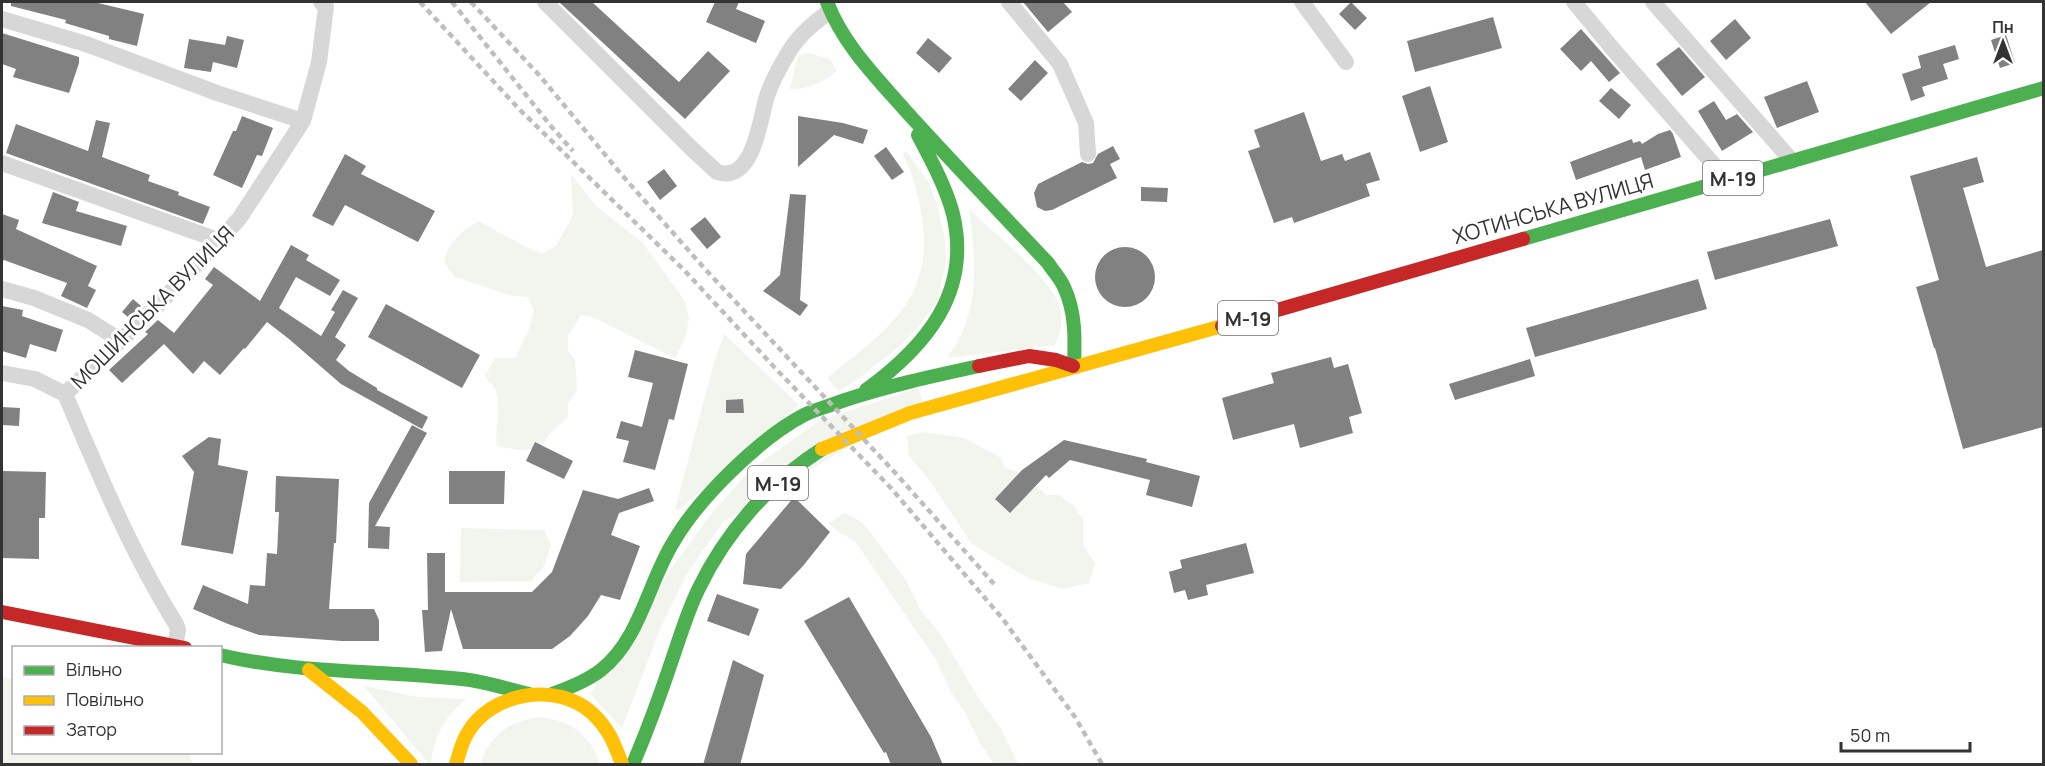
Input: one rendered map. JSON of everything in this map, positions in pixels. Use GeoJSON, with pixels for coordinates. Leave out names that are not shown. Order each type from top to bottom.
{"type":"FeatureCollection","features":[{"type":"Feature","properties":{"kind":"main road"},"geometry":{"type":"LineString","coordinates":[[828,6],[851,46],[908,114],[1048,263],[1065,288],[1075,337],[1074,367]]}},
{"type":"Feature","properties":{"kind":"main road","name":"ХОТИНСЬКА ВУЛИЦЯ"},"geometry":{"type":"LineString","coordinates":[[633,765],[699,588],[731,535],[770,490],[801,462],[827,446],[910,413],[1224,325],[2043,88]]}},
{"type":"Feature","properties":{"kind":"main road"},"geometry":{"type":"LineString","coordinates":[[860,394],[908,356],[922,340],[937,322],[954,286],[958,262],[954,217],[944,188],[908,114]]}},
{"type":"Feature","properties":{"kind":"main road","name":"М-19"},"geometry":{"type":"LineString","coordinates":[[552,694],[583,681],[603,669],[619,653],[674,540],[707,499],[735,471],[767,441],[801,416],[860,394],[1029,356],[1056,360],[1074,367]]}},
{"type":"Feature","properties":{"kind":"main road"},"geometry":{"type":"LineString","coordinates":[[2,612],[175,646]]}},
{"type":"Feature","properties":{"kind":"main road","name":"М-19"},"geometry":{"type":"LineString","coordinates":[[222,655],[254,663],[309,670],[465,679],[529,694],[552,694],[575,702],[595,715],[616,744],[622,765]]}},
{"type":"Feature","properties":{"kind":"main road"},"geometry":{"type":"LineString","coordinates":[[309,670],[362,712],[411,765]]}},
{"type":"Feature","properties":{"kind":"main road","name":"М-19"},"geometry":{"type":"LineString","coordinates":[[456,765],[462,743],[478,719],[502,702],[529,694]]}},
{"type":"Feature","properties":{"kind":"street","name":"МОШИНСЬКА ВУЛИЦЯ"},"geometry":{"type":"LineString","coordinates":[[180,646],[176,624],[150,581],[65,394],[161,302],[239,219],[303,121],[319,62],[326,7],[321,2]]}},
{"type":"Feature","properties":{"kind":"street"},"geometry":{"type":"LineString","coordinates":[[545,2],[691,148],[722,174],[736,171],[746,161],[756,140],[768,94],[790,50],[828,6]]}},
{"type":"Feature","properties":{"kind":"street"},"geometry":{"type":"LineString","coordinates":[[1009,2],[1060,64],[1086,123],[1088,154]]}},
{"type":"Feature","properties":{"kind":"street"},"geometry":{"type":"LineString","coordinates":[[1302,2],[1346,62]]}},
{"type":"Feature","properties":{"kind":"street"},"geometry":{"type":"LineString","coordinates":[[1574,2],[1727,180]]}},
{"type":"Feature","properties":{"kind":"street"},"geometry":{"type":"LineString","coordinates":[[1653,2],[1792,161]]}},
{"type":"Feature","properties":{"kind":"street"},"geometry":{"type":"LineString","coordinates":[[2,19],[86,44],[217,93],[303,121]]}},
{"type":"Feature","properties":{"kind":"street"},"geometry":{"type":"LineString","coordinates":[[2,163],[218,240]]}},
{"type":"Feature","properties":{"kind":"street"},"geometry":{"type":"LineString","coordinates":[[2,289],[34,298],[88,320],[120,340]]}},
{"type":"Feature","properties":{"kind":"street"},"geometry":{"type":"LineString","coordinates":[[2,373],[35,379],[65,394]]}},
{"type":"Feature","properties":{"kind":"shaded area"},"geometry":{"type":"Polygon","coordinates":[[[809,53],[830,59],[837,71],[827,79],[815,84],[790,89],[798,55],[809,53]]]}},
{"type":"Feature","properties":{"kind":"shaded area"},"geometry":{"type":"Polygon","coordinates":[[[906,151],[929,183],[945,239],[946,263],[937,301],[917,329],[904,342],[862,376],[839,391],[827,378],[869,344],[903,309],[914,290],[921,267],[924,242],[921,212],[912,176],[903,155],[906,151]]]}},
{"type":"Feature","properties":{"kind":"shaded area"},"geometry":{"type":"Polygon","coordinates":[[[571,174],[597,207],[642,242],[685,301],[689,319],[685,338],[675,358],[593,317],[581,315],[568,336],[568,350],[575,360],[577,390],[568,403],[568,417],[550,433],[540,448],[519,450],[497,446],[497,394],[485,376],[495,358],[515,358],[530,327],[534,311],[528,297],[509,295],[454,276],[444,262],[446,254],[453,242],[478,221],[542,254],[556,246],[573,215],[571,174]]]}},
{"type":"Feature","properties":{"kind":"shaded area"},"geometry":{"type":"Polygon","coordinates":[[[969,209],[1031,267],[1052,292],[1062,314],[1055,345],[947,358],[963,329],[972,297],[974,253],[969,209]]]}},
{"type":"Feature","properties":{"kind":"shaded area"},"geometry":{"type":"Polygon","coordinates":[[[724,334],[799,405],[679,510],[675,510],[713,366],[724,334]]]}},
{"type":"Feature","properties":{"kind":"shaded area"},"geometry":{"type":"Polygon","coordinates":[[[918,388],[923,402],[723,522],[686,575],[660,629],[622,728],[590,694],[674,565],[712,513],[750,470],[819,421],[918,388]]]}},
{"type":"Feature","properties":{"kind":"shaded area"},"geometry":{"type":"Polygon","coordinates":[[[923,432],[964,438],[1001,458],[1005,468],[1024,474],[1046,495],[1058,495],[1073,505],[1083,519],[1083,544],[1095,564],[1089,583],[1063,589],[1028,578],[972,544],[930,481],[909,456],[907,436],[923,432]]]}},
{"type":"Feature","properties":{"kind":"shaded area"},"geometry":{"type":"Polygon","coordinates":[[[845,513],[863,523],[906,580],[920,609],[941,635],[981,702],[1000,727],[1018,764],[994,764],[951,692],[936,660],[855,541],[828,523],[845,513]]]}},
{"type":"Feature","properties":{"kind":"shaded area"},"geometry":{"type":"Polygon","coordinates":[[[461,528],[544,530],[551,545],[544,566],[531,581],[460,582],[461,528]]]}},
{"type":"Feature","properties":{"kind":"shaded area"},"geometry":{"type":"Polygon","coordinates":[[[2,677],[12,679],[12,754],[188,754],[193,764],[2,764],[2,677]]]}},
{"type":"Feature","properties":{"kind":"shaded area"},"geometry":{"type":"Polygon","coordinates":[[[364,686],[417,697],[467,699],[453,712],[437,736],[431,764],[429,764],[364,686]]]}},
{"type":"Feature","properties":{"kind":"shaded area"},"geometry":{"type":"Polygon","coordinates":[[[540,717],[561,722],[578,731],[591,745],[600,764],[480,764],[489,745],[502,731],[519,722],[540,717]]]}},
{"type":"Feature","properties":{"kind":"building"},"geometry":{"type":"Polygon","coordinates":[[[11,2],[98,2],[144,14],[137,46],[109,39],[109,36],[65,23],[66,20],[11,6],[11,2]]]}},
{"type":"Feature","properties":{"kind":"building"},"geometry":{"type":"Polygon","coordinates":[[[559,2],[592,2],[679,82],[708,51],[730,71],[685,119],[559,2]]]}},
{"type":"Feature","properties":{"kind":"building"},"geometry":{"type":"Polygon","coordinates":[[[715,2],[739,2],[736,9],[765,21],[756,43],[706,22],[715,2]]]}},
{"type":"Feature","properties":{"kind":"building"},"geometry":{"type":"Polygon","coordinates":[[[1023,2],[1063,2],[1072,12],[1048,32],[1023,2]]]}},
{"type":"Feature","properties":{"kind":"building"},"geometry":{"type":"Polygon","coordinates":[[[1351,2],[1367,18],[1355,30],[1339,14],[1351,2]]]}},
{"type":"Feature","properties":{"kind":"building"},"geometry":{"type":"Polygon","coordinates":[[[1865,2],[1931,2],[1891,34],[1865,2]]]}},
{"type":"Feature","properties":{"kind":"building"},"geometry":{"type":"Polygon","coordinates":[[[1493,17],[1502,48],[1415,72],[1407,41],[1493,17]]]}},
{"type":"Feature","properties":{"kind":"building"},"geometry":{"type":"Polygon","coordinates":[[[1735,19],[1751,38],[1726,60],[1710,41],[1735,19]]]}},
{"type":"Feature","properties":{"kind":"building"},"geometry":{"type":"Polygon","coordinates":[[[1581,29],[1620,73],[1609,82],[1591,61],[1581,71],[1560,49],[1581,29]]]}},
{"type":"Feature","properties":{"kind":"building"},"geometry":{"type":"Polygon","coordinates":[[[2,33],[79,57],[69,93],[13,77],[16,69],[2,64],[2,33]]]}},
{"type":"Feature","properties":{"kind":"building"},"geometry":{"type":"Polygon","coordinates":[[[2006,35],[2015,63],[2000,68],[1991,40],[2006,35]]]}},
{"type":"Feature","properties":{"kind":"building"},"geometry":{"type":"Polygon","coordinates":[[[227,36],[244,40],[237,68],[213,62],[211,72],[184,68],[189,39],[225,45],[227,36]]]}},
{"type":"Feature","properties":{"kind":"building"},"geometry":{"type":"Polygon","coordinates":[[[928,38],[952,58],[939,73],[916,53],[928,38]]]}},
{"type":"Feature","properties":{"kind":"building"},"geometry":{"type":"Polygon","coordinates":[[[1955,45],[1959,59],[1943,64],[1948,79],[1922,87],[1925,96],[1911,101],[1902,74],[1921,68],[1918,56],[1955,45]]]}},
{"type":"Feature","properties":{"kind":"building"},"geometry":{"type":"Polygon","coordinates":[[[1679,47],[1705,77],[1682,96],[1656,64],[1679,47]]]}},
{"type":"Feature","properties":{"kind":"building"},"geometry":{"type":"Polygon","coordinates":[[[1035,60],[1048,73],[1021,101],[1008,89],[1035,60]]]}},
{"type":"Feature","properties":{"kind":"building"},"geometry":{"type":"Polygon","coordinates":[[[1807,81],[1819,112],[1777,128],[1764,97],[1807,81]]]}},
{"type":"Feature","properties":{"kind":"building"},"geometry":{"type":"Polygon","coordinates":[[[1430,86],[1448,142],[1420,152],[1402,96],[1430,86]]]}},
{"type":"Feature","properties":{"kind":"building"},"geometry":{"type":"Polygon","coordinates":[[[1611,88],[1631,105],[1619,119],[1599,101],[1611,88]]]}},
{"type":"Feature","properties":{"kind":"building"},"geometry":{"type":"Polygon","coordinates":[[[1714,101],[1726,120],[1737,114],[1753,132],[1722,151],[1698,111],[1714,101]]]}},
{"type":"Feature","properties":{"kind":"building"},"geometry":{"type":"Polygon","coordinates":[[[1304,112],[1321,161],[1342,154],[1345,161],[1370,152],[1380,180],[1366,184],[1370,196],[1294,223],[1292,217],[1274,223],[1248,151],[1260,147],[1254,130],[1304,112]]]}},
{"type":"Feature","properties":{"kind":"building"},"geometry":{"type":"Polygon","coordinates":[[[242,116],[273,128],[262,156],[257,155],[242,188],[213,175],[242,116]]]}},
{"type":"Feature","properties":{"kind":"building"},"geometry":{"type":"Polygon","coordinates":[[[798,116],[843,123],[868,130],[863,144],[834,135],[798,167],[798,116]]]}},
{"type":"Feature","properties":{"kind":"building"},"geometry":{"type":"Polygon","coordinates":[[[96,120],[110,123],[102,157],[150,175],[148,181],[179,192],[178,195],[210,207],[203,224],[6,153],[16,124],[88,151],[96,120]]]}},
{"type":"Feature","properties":{"kind":"building"},"geometry":{"type":"Polygon","coordinates":[[[1670,130],[1681,157],[1645,170],[1641,157],[1576,180],[1570,162],[1632,139],[1633,143],[1640,141],[1642,144],[1670,130]]]}},
{"type":"Feature","properties":{"kind":"building"},"geometry":{"type":"Polygon","coordinates":[[[1113,146],[1120,159],[1110,164],[1117,178],[1052,210],[1045,211],[1037,207],[1034,193],[1038,184],[1082,162],[1093,163],[1098,154],[1113,146]]]}},
{"type":"Feature","properties":{"kind":"building"},"geometry":{"type":"Polygon","coordinates":[[[886,147],[904,172],[892,180],[874,156],[886,147]]]}},
{"type":"Feature","properties":{"kind":"building"},"geometry":{"type":"Polygon","coordinates":[[[345,154],[366,166],[361,174],[435,211],[418,242],[345,205],[333,226],[312,216],[345,154]]]}},
{"type":"Feature","properties":{"kind":"building"},"geometry":{"type":"Polygon","coordinates":[[[1977,157],[1984,182],[1963,188],[1986,267],[2043,250],[2043,427],[1963,449],[1916,287],[1939,280],[1910,176],[1977,157]]]}},
{"type":"Feature","properties":{"kind":"building"},"geometry":{"type":"Polygon","coordinates":[[[664,169],[677,186],[660,200],[647,182],[664,169]]]}},
{"type":"Feature","properties":{"kind":"building"},"geometry":{"type":"Polygon","coordinates":[[[1141,187],[1168,188],[1167,202],[1141,201],[1141,187]]]}},
{"type":"Feature","properties":{"kind":"building"},"geometry":{"type":"Polygon","coordinates":[[[53,192],[79,202],[76,211],[127,226],[121,246],[42,223],[53,192]]]}},
{"type":"Feature","properties":{"kind":"building"},"geometry":{"type":"Polygon","coordinates":[[[790,194],[806,195],[800,300],[808,305],[800,316],[763,291],[780,275],[790,194]]]}},
{"type":"Feature","properties":{"kind":"building"},"geometry":{"type":"Polygon","coordinates":[[[2,214],[19,220],[16,229],[97,266],[88,286],[96,290],[87,308],[61,296],[67,283],[4,260],[2,262],[2,214]]]}},
{"type":"Feature","properties":{"kind":"building"},"geometry":{"type":"Polygon","coordinates":[[[705,217],[721,237],[707,249],[690,229],[705,217]]]}},
{"type":"Feature","properties":{"kind":"building"},"geometry":{"type":"Polygon","coordinates":[[[1830,219],[1838,246],[1715,280],[1707,252],[1830,219]]]}},
{"type":"Feature","properties":{"kind":"building"},"geometry":{"type":"Polygon","coordinates":[[[291,245],[309,255],[306,260],[340,280],[330,296],[296,277],[279,308],[321,336],[335,312],[331,310],[343,290],[358,298],[335,337],[346,345],[336,360],[377,390],[428,417],[422,429],[341,384],[267,322],[220,375],[204,361],[193,374],[164,344],[122,383],[109,370],[148,334],[145,332],[158,320],[174,333],[213,285],[205,279],[214,267],[260,301],[291,245]]]}},
{"type":"Feature","properties":{"kind":"building"},"geometry":{"type":"Polygon","coordinates":[[[1119,247],[1131,247],[1147,255],[1153,265],[1155,277],[1153,289],[1147,299],[1131,307],[1119,307],[1103,299],[1095,283],[1095,271],[1103,255],[1119,247]]]}},
{"type":"Feature","properties":{"kind":"building"},"geometry":{"type":"Polygon","coordinates":[[[1698,279],[1707,309],[1535,357],[1526,328],[1698,279]]]}},
{"type":"Feature","properties":{"kind":"building"},"geometry":{"type":"Polygon","coordinates":[[[133,299],[141,306],[129,318],[122,312],[133,299]]]}},
{"type":"Feature","properties":{"kind":"building"},"geometry":{"type":"Polygon","coordinates":[[[386,304],[480,355],[462,388],[368,337],[386,304]]]}},
{"type":"Feature","properties":{"kind":"building"},"geometry":{"type":"Polygon","coordinates":[[[2,306],[23,310],[22,316],[63,330],[56,352],[30,344],[26,358],[2,351],[2,306]]]}},
{"type":"Feature","properties":{"kind":"building"},"geometry":{"type":"Polygon","coordinates":[[[635,350],[688,364],[674,420],[669,419],[655,470],[623,462],[629,441],[616,438],[621,421],[642,427],[653,383],[628,377],[635,350]]]}},
{"type":"Feature","properties":{"kind":"building"},"geometry":{"type":"Polygon","coordinates":[[[1331,357],[1334,368],[1348,364],[1362,413],[1349,417],[1353,433],[1300,448],[1294,424],[1233,440],[1222,398],[1274,383],[1271,373],[1331,357]]]}},
{"type":"Feature","properties":{"kind":"building"},"geometry":{"type":"Polygon","coordinates":[[[1530,359],[1535,376],[1455,400],[1449,384],[1530,359]]]}},
{"type":"Feature","properties":{"kind":"building"},"geometry":{"type":"Polygon","coordinates":[[[743,399],[744,413],[726,413],[726,400],[743,399]]]}},
{"type":"Feature","properties":{"kind":"building"},"geometry":{"type":"Polygon","coordinates":[[[2,407],[20,408],[19,426],[2,425],[2,407]]]}},
{"type":"Feature","properties":{"kind":"building"},"geometry":{"type":"Polygon","coordinates":[[[412,425],[427,433],[375,526],[390,527],[389,549],[368,548],[369,503],[412,425]]]}},
{"type":"Feature","properties":{"kind":"building"},"geometry":{"type":"Polygon","coordinates":[[[209,437],[221,439],[218,465],[248,471],[233,554],[181,545],[194,472],[182,456],[209,437]]]}},
{"type":"Feature","properties":{"kind":"building"},"geometry":{"type":"Polygon","coordinates":[[[1064,440],[1147,459],[1146,462],[1200,476],[1192,507],[1146,495],[1150,480],[1070,460],[1049,478],[1046,475],[1010,513],[995,499],[1022,470],[1064,440]]]}},
{"type":"Feature","properties":{"kind":"building"},"geometry":{"type":"Polygon","coordinates":[[[535,442],[573,461],[564,479],[526,461],[535,442]]]}},
{"type":"Feature","properties":{"kind":"building"},"geometry":{"type":"Polygon","coordinates":[[[2,471],[46,472],[45,518],[39,518],[39,559],[2,558],[2,471]]]}},
{"type":"Feature","properties":{"kind":"building"},"geometry":{"type":"Polygon","coordinates":[[[449,471],[505,471],[504,504],[449,504],[449,471]]]}},
{"type":"Feature","properties":{"kind":"building"},"geometry":{"type":"Polygon","coordinates":[[[276,476],[339,479],[336,543],[334,543],[329,609],[374,609],[379,620],[379,641],[342,641],[259,635],[193,609],[203,585],[248,604],[250,585],[265,586],[267,553],[277,554],[279,512],[275,512],[276,476]]]}},
{"type":"Feature","properties":{"kind":"building"},"geometry":{"type":"Polygon","coordinates":[[[649,488],[654,501],[619,513],[611,535],[640,546],[620,600],[601,595],[588,616],[570,636],[552,649],[463,649],[451,609],[442,651],[425,652],[422,610],[428,610],[427,553],[445,553],[445,592],[532,592],[552,572],[583,490],[618,499],[649,488]]]}},
{"type":"Feature","properties":{"kind":"building"},"geometry":{"type":"Polygon","coordinates":[[[794,497],[830,532],[781,589],[743,584],[746,554],[794,497]]]}},
{"type":"Feature","properties":{"kind":"building"},"geometry":{"type":"Polygon","coordinates":[[[1246,543],[1254,573],[1206,585],[1208,595],[1188,600],[1185,590],[1174,593],[1169,572],[1182,568],[1180,560],[1246,543]]]}},
{"type":"Feature","properties":{"kind":"building"},"geometry":{"type":"Polygon","coordinates":[[[717,594],[759,609],[749,636],[707,621],[717,594]]]}},
{"type":"Feature","properties":{"kind":"building"},"geometry":{"type":"Polygon","coordinates":[[[849,597],[931,737],[943,765],[891,765],[886,752],[884,753],[804,621],[849,597]]]}},
{"type":"Feature","properties":{"kind":"building"},"geometry":{"type":"Polygon","coordinates":[[[733,660],[764,675],[740,765],[703,765],[733,660]]]}},
{"type":"Feature","properties":{"kind":"railway"},"geometry":{"type":"LineString","coordinates":[[420,2],[520,110],[684,270],[890,487],[1002,618],[1075,717],[1102,764]]}},
{"type":"Feature","properties":{"kind":"railway"},"geometry":{"type":"LineString","coordinates":[[452,2],[573,151]]}},
{"type":"Feature","properties":{"kind":"railway"},"geometry":{"type":"LineString","coordinates":[[471,2],[540,76],[621,174],[705,269],[899,477],[994,584]]}},
{"type":"Feature","properties":{"kind":"traffic: fast"},"geometry":{"type":"LineString","coordinates":[[827,2],[842,32],[871,72],[1048,263],[1062,284],[1071,306],[1074,367]]}},
{"type":"Feature","properties":{"kind":"traffic: fast"},"geometry":{"type":"LineString","coordinates":[[1523,239],[2044,88]]}},
{"type":"Feature","properties":{"kind":"traffic: fast"},"geometry":{"type":"LineString","coordinates":[[866,390],[907,355],[939,316],[956,269],[957,242],[953,214],[942,184],[918,135]]}},
{"type":"Feature","properties":{"kind":"traffic: fast"},"geometry":{"type":"LineString","coordinates":[[552,694],[590,678],[615,657],[635,626],[665,557],[685,524],[732,470],[769,438],[804,415],[842,401],[893,386],[979,366]]}},
{"type":"Feature","properties":{"kind":"traffic: fast"},"geometry":{"type":"LineString","coordinates":[[633,764],[688,613],[710,567],[736,528],[767,493],[822,449]]}},
{"type":"Feature","properties":{"kind":"traffic: fast"},"geometry":{"type":"LineString","coordinates":[[222,655],[280,666],[470,680],[529,694]]}},
{"type":"Feature","properties":{"kind":"traffic: slow"},"geometry":{"type":"LineString","coordinates":[[822,449],[910,413],[1222,326]]}},
{"type":"Feature","properties":{"kind":"traffic: slow"},"geometry":{"type":"LineString","coordinates":[[309,670],[362,712],[411,764]]}},
{"type":"Feature","properties":{"kind":"traffic: slow"},"geometry":{"type":"LineString","coordinates":[[456,764],[467,734],[491,708],[507,700],[543,695],[561,697],[578,703],[592,713],[607,731],[622,764]]}},
{"type":"Feature","properties":{"kind":"traffic: jam"},"geometry":{"type":"LineString","coordinates":[[1222,326],[1523,239]]}},
{"type":"Feature","properties":{"kind":"traffic: jam"},"geometry":{"type":"LineString","coordinates":[[979,366],[1029,356],[1056,360],[1073,366]]}},
{"type":"Feature","properties":{"kind":"traffic: jam"},"geometry":{"type":"LineString","coordinates":[[2,612],[175,646]]}}]}
